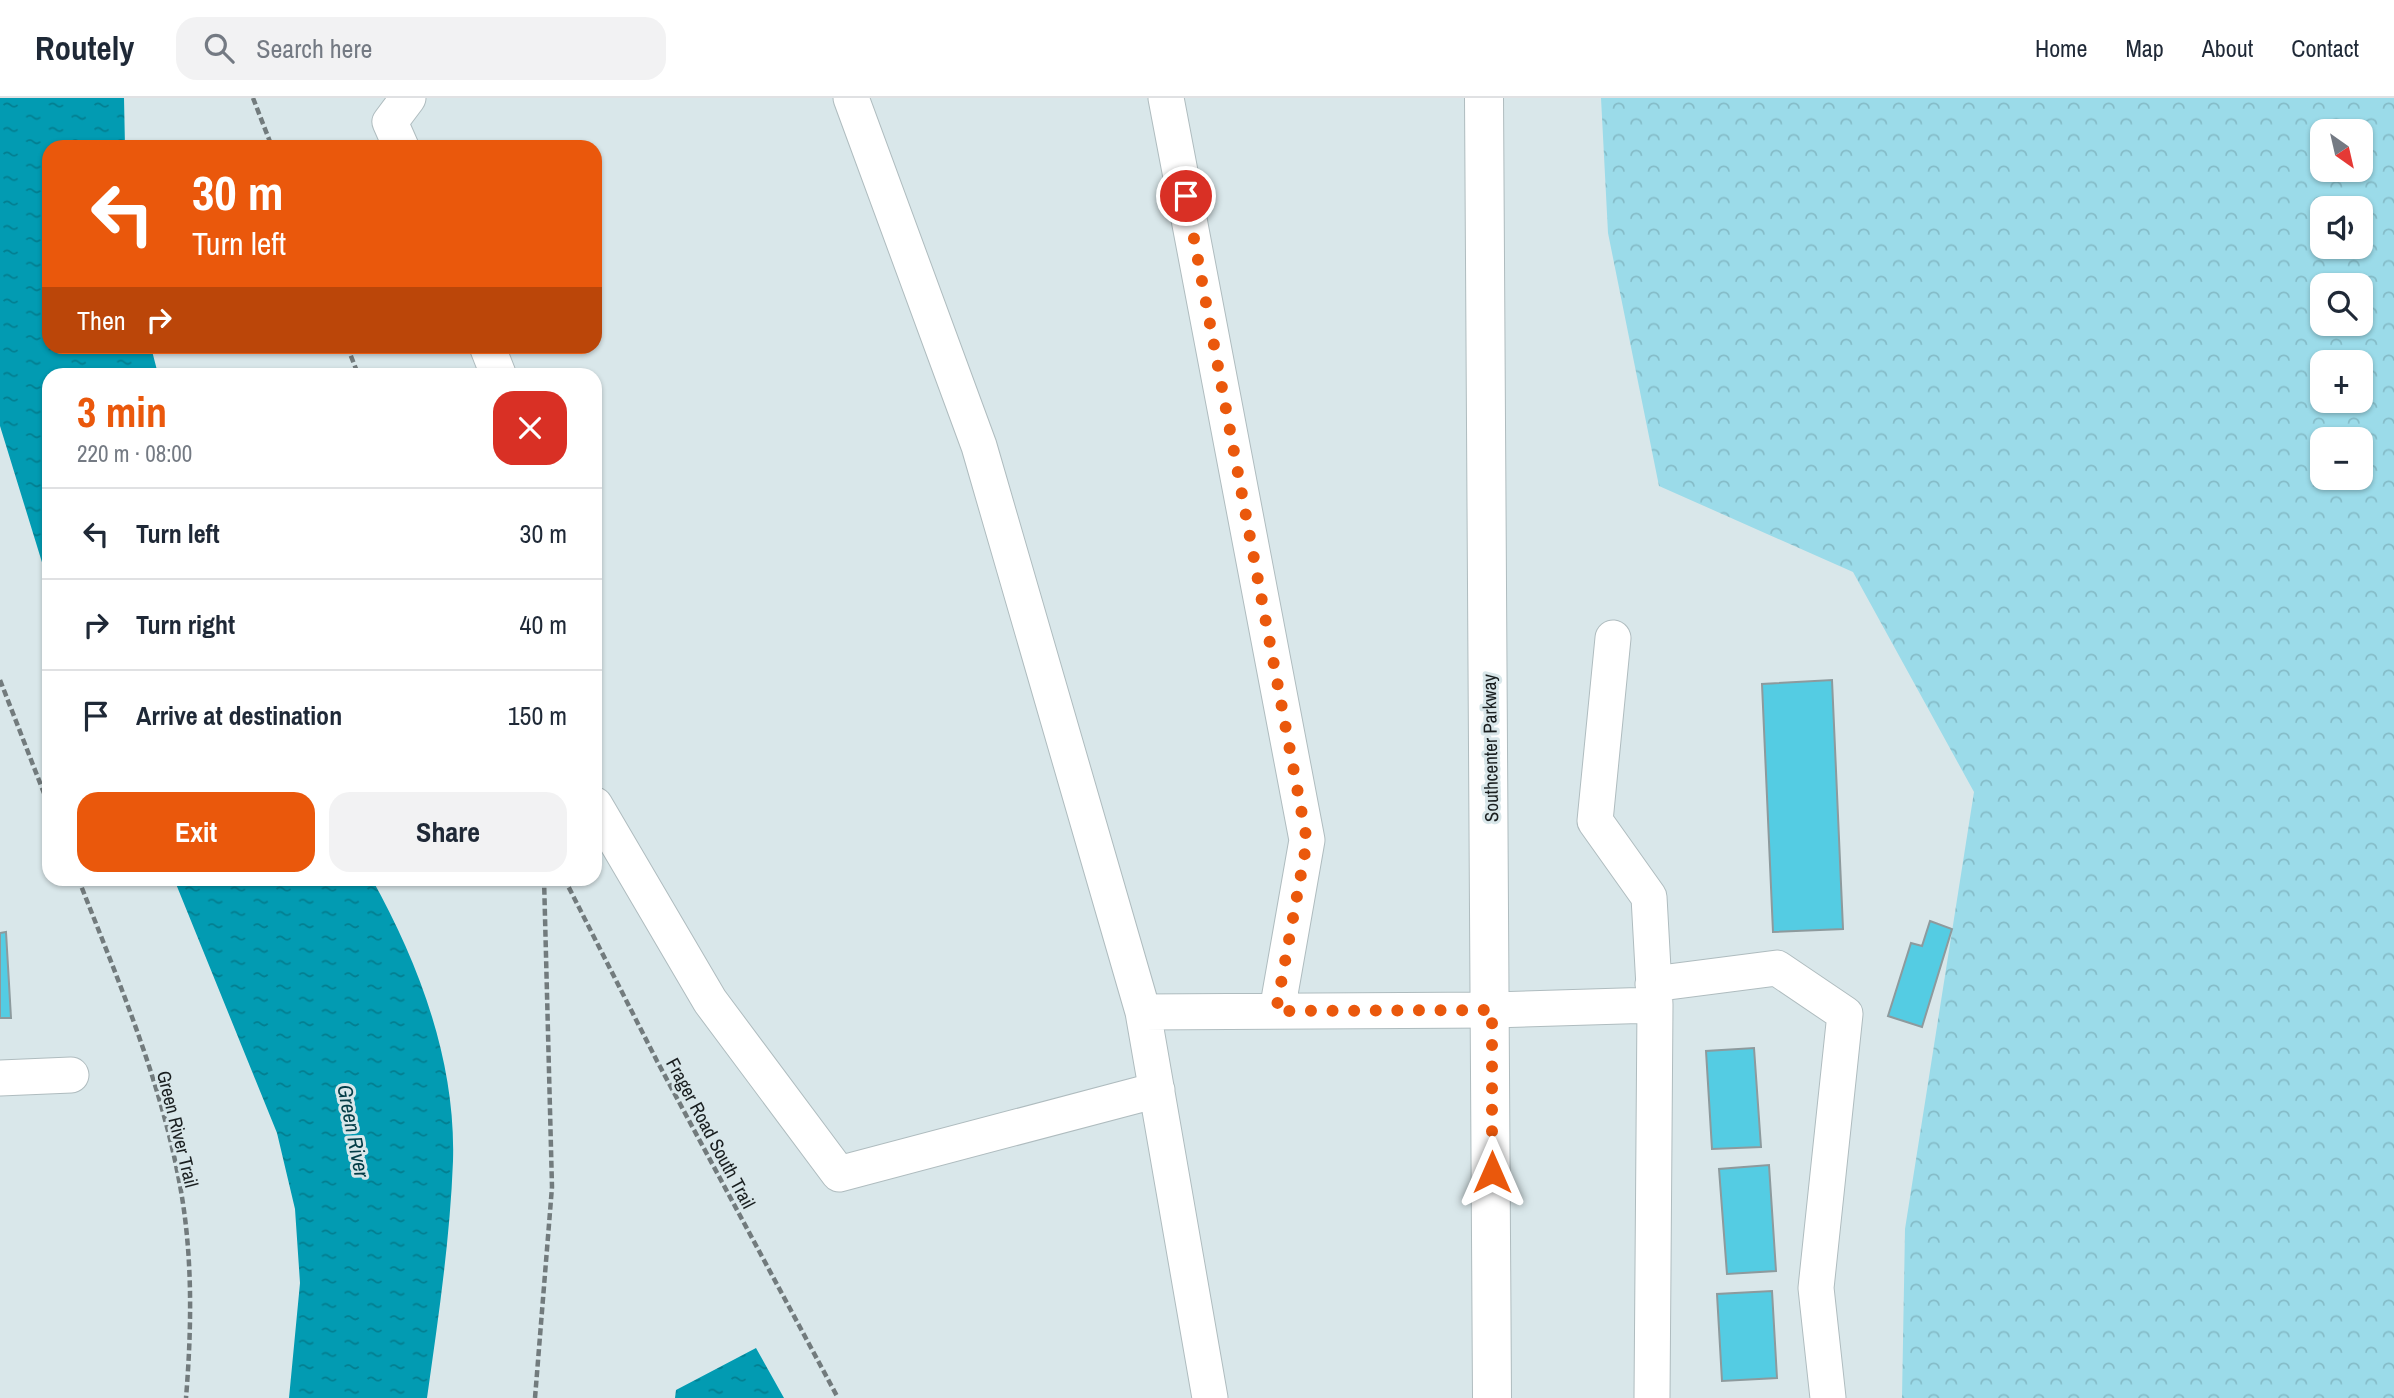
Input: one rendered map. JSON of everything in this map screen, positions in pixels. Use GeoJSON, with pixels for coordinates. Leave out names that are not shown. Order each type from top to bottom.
{"type":"FeatureCollection","features":[{"type":"Feature","properties":{"kind":"main road","name":"Southcenter Parkway"},"geometry":{"type":"LineString","coordinates":[[1483,98],[1493,1398]]}},
{"type":"Feature","properties":{"kind":"lane"},"geometry":{"type":"LineString","coordinates":[[398,140],[390,122],[408,98]]}},
{"type":"Feature","properties":{"kind":"lane"},"geometry":{"type":"LineString","coordinates":[[851,98],[979,446],[1143,1012],[1209,1398]]}},
{"type":"Feature","properties":{"kind":"lane"},"geometry":{"type":"LineString","coordinates":[[1166,98],[1307,841],[1276,1011]]}},
{"type":"Feature","properties":{"kind":"lane"},"geometry":{"type":"LineString","coordinates":[[1613,638],[1595,821],[1649,897],[1654,995],[1652,1398]]}},
{"type":"Feature","properties":{"kind":"lane"},"geometry":{"type":"LineString","coordinates":[[602,817],[710,1001],[839,1174],[1157,1090]]}},
{"type":"Feature","properties":{"kind":"lane"},"geometry":{"type":"LineString","coordinates":[[1143,1012],[1492,1010],[1654,995],[1777,968],[1845,1014],[1816,1287],[1828,1398]]}},
{"type":"Feature","properties":{"kind":"lane"},"geometry":{"type":"LineString","coordinates":[[0,1078],[71,1075]]}},
{"type":"Feature","properties":{"kind":"path"},"geometry":{"type":"LineString","coordinates":[[253,98],[269,140]]}},
{"type":"Feature","properties":{"kind":"path"},"geometry":{"type":"LineString","coordinates":[[0,680],[42,788]]}},
{"type":"Feature","properties":{"kind":"path","name":"Green River Trail"},"geometry":{"type":"LineString","coordinates":[[81,886],[140,1040],[178,1175],[189,1266],[190,1343],[186,1398]]}},
{"type":"Feature","properties":{"kind":"path"},"geometry":{"type":"LineString","coordinates":[[535,1398],[552,1186],[544,886]]}},
{"type":"Feature","properties":{"kind":"path","name":"Frager Road South Trail"},"geometry":{"type":"LineString","coordinates":[[568,886],[657,1061],[838,1398]]}},
{"type":"Feature","properties":{"kind":"green space"},"geometry":{"type":"Polygon","coordinates":[[[1601,98],[2394,98],[2394,1398],[1902,1398],[1905,1229],[1974,792],[1853,572],[1659,486],[1608,233],[1601,98]]]}},
{"type":"Feature","properties":{"kind":"water"},"geometry":{"type":"Polygon","coordinates":[[[0,98],[124,98],[125,140],[42,140],[42,354],[153,354],[156,368],[42,368],[42,562],[0,426],[0,98]]]}},
{"type":"Feature","properties":{"kind":"water","name":"Green River"},"geometry":{"type":"Polygon","coordinates":[[[177,886],[376,886],[389,911],[419,979],[431,1014],[441,1050],[452,1124],[453,1161],[449,1220],[427,1398],[289,1398],[300,1283],[295,1209],[277,1133],[177,886]]]}},
{"type":"Feature","properties":{"kind":"water"},"geometry":{"type":"Polygon","coordinates":[[[756,1348],[784,1398],[675,1398],[676,1390],[756,1348]]]}},
{"type":"Feature","properties":{"kind":"building"},"geometry":{"type":"Polygon","coordinates":[[[1832,680],[1843,929],[1773,932],[1762,684],[1832,680]]]}},
{"type":"Feature","properties":{"kind":"building"},"geometry":{"type":"Polygon","coordinates":[[[1930,921],[1952,929],[1922,1027],[1888,1016],[1911,943],[1922,946],[1930,921]]]}},
{"type":"Feature","properties":{"kind":"building"},"geometry":{"type":"Polygon","coordinates":[[[6,932],[11,1018],[0,1018],[0,933],[6,932]]]}},
{"type":"Feature","properties":{"kind":"building"},"geometry":{"type":"Polygon","coordinates":[[[1754,1048],[1761,1147],[1712,1149],[1706,1051],[1754,1048]]]}},
{"type":"Feature","properties":{"kind":"building"},"geometry":{"type":"Polygon","coordinates":[[[1769,1165],[1776,1271],[1727,1274],[1719,1169],[1769,1165]]]}},
{"type":"Feature","properties":{"kind":"building"},"geometry":{"type":"Polygon","coordinates":[[[1772,1291],[1777,1378],[1722,1381],[1717,1294],[1772,1291]]]}},
{"type":"Feature","properties":{"kind":"route"},"geometry":{"type":"LineString","coordinates":[[1186,196],[1307,841],[1276,1011],[1492,1010],[1492,1172]]}}]}
